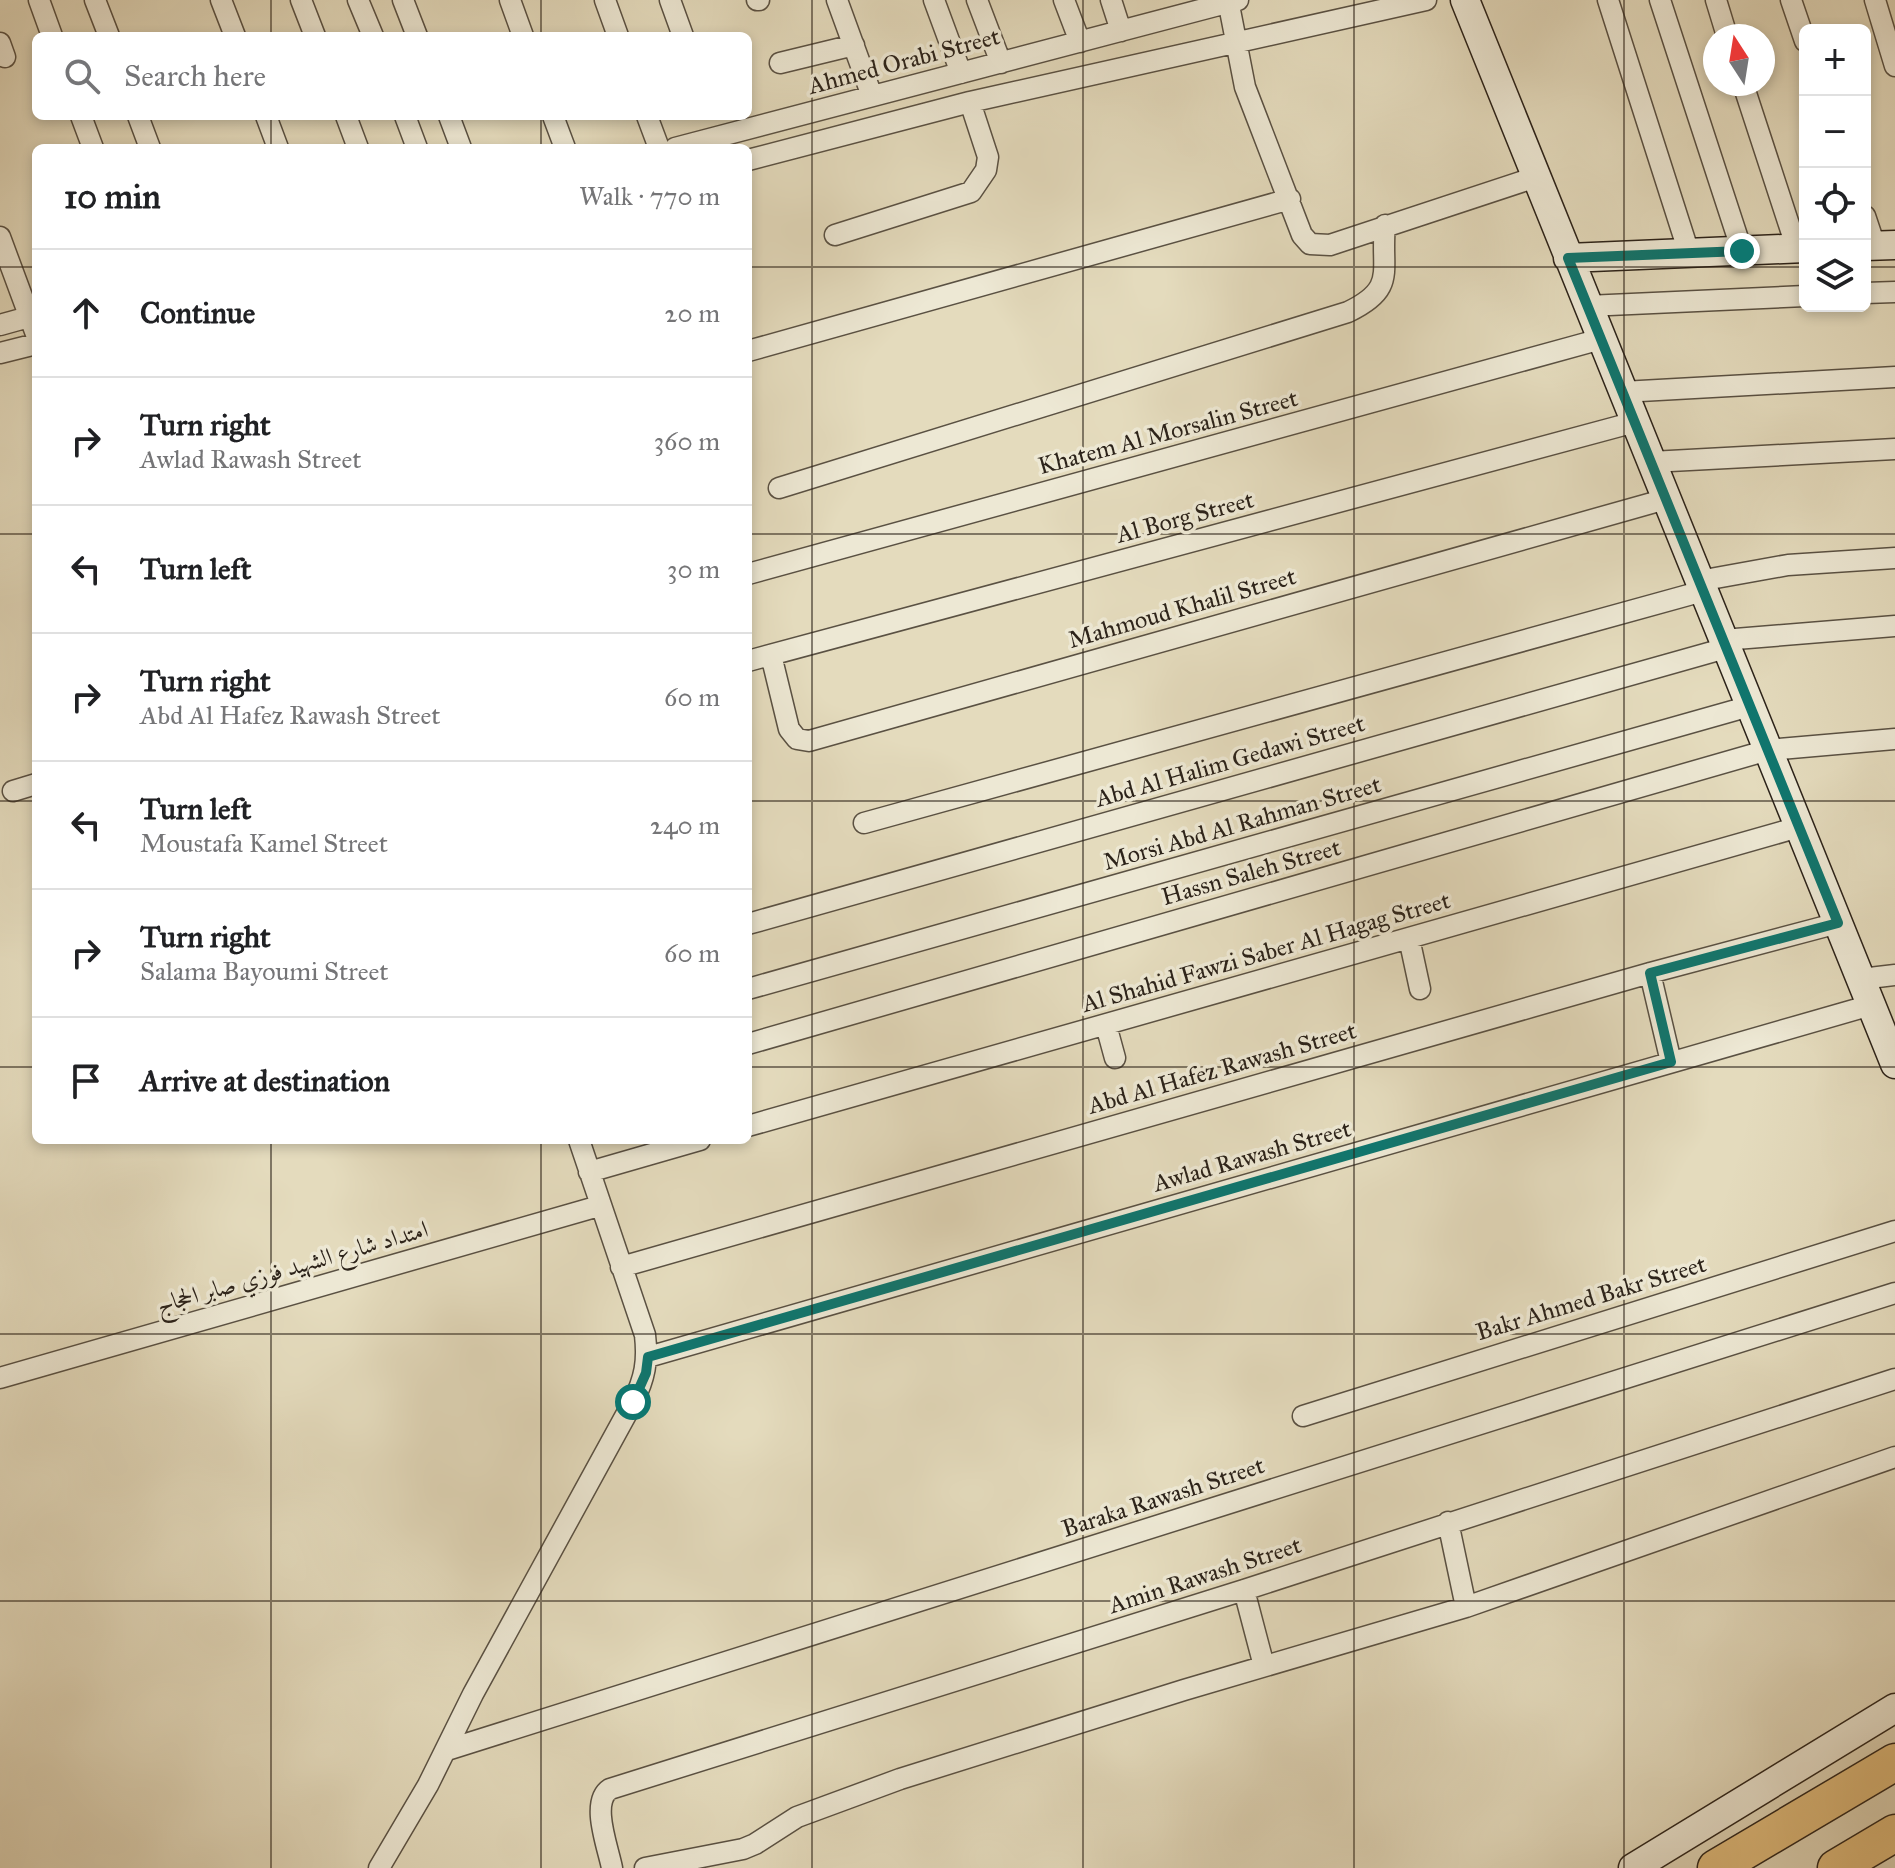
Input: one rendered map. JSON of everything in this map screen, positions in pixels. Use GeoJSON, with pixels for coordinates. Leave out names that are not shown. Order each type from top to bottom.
{"type":"FeatureCollection","features":[{"type":"Feature","properties":{"kind":"highway"},"geometry":{"type":"LineString","coordinates":[[1716,1868],[1895,1762]]}},
{"type":"Feature","properties":{"kind":"highway"},"geometry":{"type":"LineString","coordinates":[[1845,1864],[1895,1833]]}},
{"type":"Feature","properties":{"kind":"street"},"geometry":{"type":"LineString","coordinates":[[39,0],[51,32]]}},
{"type":"Feature","properties":{"kind":"street"},"geometry":{"type":"LineString","coordinates":[[95,0],[107,32]]}},
{"type":"Feature","properties":{"kind":"street"},"geometry":{"type":"LineString","coordinates":[[221,0],[233,32]]}},
{"type":"Feature","properties":{"kind":"street"},"geometry":{"type":"LineString","coordinates":[[301,0],[313,32]]}},
{"type":"Feature","properties":{"kind":"street"},"geometry":{"type":"LineString","coordinates":[[358,0],[371,32]]}},
{"type":"Feature","properties":{"kind":"street"},"geometry":{"type":"LineString","coordinates":[[403,0],[415,32]]}},
{"type":"Feature","properties":{"kind":"street"},"geometry":{"type":"LineString","coordinates":[[510,0],[522,32]]}},
{"type":"Feature","properties":{"kind":"street"},"geometry":{"type":"LineString","coordinates":[[605,0],[617,32]]}},
{"type":"Feature","properties":{"kind":"street"},"geometry":{"type":"LineString","coordinates":[[670,0],[682,32]]}},
{"type":"Feature","properties":{"kind":"street"},"geometry":{"type":"LineString","coordinates":[[837,0],[872,96]]}},
{"type":"Feature","properties":{"kind":"street"},"geometry":{"type":"LineString","coordinates":[[934,0],[961,73]]}},
{"type":"Feature","properties":{"kind":"street"},"geometry":{"type":"LineString","coordinates":[[977,0],[1001,63]]}},
{"type":"Feature","properties":{"kind":"street"},"geometry":{"type":"LineString","coordinates":[[1064,0],[1080,42]]}},
{"type":"Feature","properties":{"kind":"street"},"geometry":{"type":"LineString","coordinates":[[1111,0],[1121,31]]}},
{"type":"Feature","properties":{"kind":"street"},"geometry":{"type":"LineString","coordinates":[[752,159],[970,102],[1426,0]]}},
{"type":"Feature","properties":{"kind":"street"},"geometry":{"type":"LineString","coordinates":[[1465,0],[1894,1059]]}},
{"type":"Feature","properties":{"kind":"street"},"geometry":{"type":"LineString","coordinates":[[1608,0],[1689,253]]}},
{"type":"Feature","properties":{"kind":"street"},"geometry":{"type":"LineString","coordinates":[[1660,0],[1742,251]]}},
{"type":"Feature","properties":{"kind":"street"},"geometry":{"type":"LineString","coordinates":[[1716,0],[1723,24]]}},
{"type":"Feature","properties":{"kind":"street"},"geometry":{"type":"LineString","coordinates":[[1791,0],[1799,24]]}},
{"type":"Feature","properties":{"kind":"street"},"geometry":{"type":"LineString","coordinates":[[1875,0],[1895,66]]}},
{"type":"Feature","properties":{"kind":"street"},"geometry":{"type":"LineString","coordinates":[[1232,1],[1235,42],[1245,87],[1302,235],[1310,244],[1330,245],[1536,177]]}},
{"type":"Feature","properties":{"kind":"street","name":"Ahmed Orabi Street"},"geometry":{"type":"LineString","coordinates":[[690,144],[1121,31],[1165,9],[1232,1]]}},
{"type":"Feature","properties":{"kind":"street"},"geometry":{"type":"LineString","coordinates":[[780,63],[854,45]]}},
{"type":"Feature","properties":{"kind":"street"},"geometry":{"type":"LineString","coordinates":[[1747,96],[1799,243]]}},
{"type":"Feature","properties":{"kind":"street"},"geometry":{"type":"LineString","coordinates":[[835,235],[971,192],[986,170],[988,157],[970,102]]}},
{"type":"Feature","properties":{"kind":"street"},"geometry":{"type":"LineString","coordinates":[[82,120],[92,144]]}},
{"type":"Feature","properties":{"kind":"street"},"geometry":{"type":"LineString","coordinates":[[140,120],[148,144]]}},
{"type":"Feature","properties":{"kind":"street"},"geometry":{"type":"LineString","coordinates":[[268,120],[276,144]]}},
{"type":"Feature","properties":{"kind":"street"},"geometry":{"type":"LineString","coordinates":[[348,120],[356,144]]}},
{"type":"Feature","properties":{"kind":"street"},"geometry":{"type":"LineString","coordinates":[[406,120],[416,144]]}},
{"type":"Feature","properties":{"kind":"street"},"geometry":{"type":"LineString","coordinates":[[450,120],[460,144]]}},
{"type":"Feature","properties":{"kind":"street"},"geometry":{"type":"LineString","coordinates":[[554,120],[564,144]]}},
{"type":"Feature","properties":{"kind":"street"},"geometry":{"type":"LineString","coordinates":[[648,120],[658,144]]}},
{"type":"Feature","properties":{"kind":"street"},"geometry":{"type":"LineString","coordinates":[[714,120],[720,136]]}},
{"type":"Feature","properties":{"kind":"street"},"geometry":{"type":"LineString","coordinates":[[752,350],[1290,199]]}},
{"type":"Feature","properties":{"kind":"street"},"geometry":{"type":"LineString","coordinates":[[779,488],[1348,312],[1365,304],[1383,284],[1385,225]]}},
{"type":"Feature","properties":{"kind":"street"},"geometry":{"type":"LineString","coordinates":[[0,237],[32,317]]}},
{"type":"Feature","properties":{"kind":"street"},"geometry":{"type":"LineString","coordinates":[[1568,258],[1799,249]]}},
{"type":"Feature","properties":{"kind":"street"},"geometry":{"type":"LineString","coordinates":[[1871,293],[1895,292]]}},
{"type":"Feature","properties":{"kind":"street"},"geometry":{"type":"LineString","coordinates":[[1587,306],[1799,296]]}},
{"type":"Feature","properties":{"kind":"street"},"geometry":{"type":"LineString","coordinates":[[0,325],[32,322]]}},
{"type":"Feature","properties":{"kind":"street","name":"Khatem Al Morsalin Street"},"geometry":{"type":"LineString","coordinates":[[752,573],[1601,339]]}},
{"type":"Feature","properties":{"kind":"street"},"geometry":{"type":"LineString","coordinates":[[0,353],[32,345]]}},
{"type":"Feature","properties":{"kind":"street"},"geometry":{"type":"LineString","coordinates":[[1622,392],[1895,377]]}},
{"type":"Feature","properties":{"kind":"street","name":"Al Borg Street"},"geometry":{"type":"LineString","coordinates":[[752,660],[1635,422]]}},
{"type":"Feature","properties":{"kind":"street"},"geometry":{"type":"LineString","coordinates":[[1651,462],[1895,449]]}},
{"type":"Feature","properties":{"kind":"street","name":"Mahmoud Khalil Street"},"geometry":{"type":"LineString","coordinates":[[771,655],[789,729],[797,739],[809,741],[1666,499]]}},
{"type":"Feature","properties":{"kind":"street"},"geometry":{"type":"LineString","coordinates":[[864,823],[1701,586],[1788,565],[1895,558]]}},
{"type":"Feature","properties":{"kind":"street","name":"Abd Al Halim Gedawi Street"},"geometry":{"type":"LineString","coordinates":[[752,923],[1724,644],[1895,626]]}},
{"type":"Feature","properties":{"kind":"street","name":"Morsi Abd Al Rahman Street"},"geometry":{"type":"LineString","coordinates":[[752,988],[1750,706]]}},
{"type":"Feature","properties":{"kind":"street","name":"Hassn Saleh Street"},"geometry":{"type":"LineString","coordinates":[[752,1043],[1768,750],[1895,739]]}},
{"type":"Feature","properties":{"kind":"street"},"geometry":{"type":"LineString","coordinates":[[13,791],[32,785]]}},
{"type":"Feature","properties":{"kind":"street","name":"Al Shahid Fawzi Saber Al Hagag Street"},"geometry":{"type":"LineString","coordinates":[[752,1125],[1799,827]]}},
{"type":"Feature","properties":{"kind":"street","name":"Abd Al Hafez Rawash Street"},"geometry":{"type":"LineString","coordinates":[[621,1267],[1650,973],[1838,923]]}},
{"type":"Feature","properties":{"kind":"street"},"geometry":{"type":"LineString","coordinates":[[1409,938],[1420,989]]}},
{"type":"Feature","properties":{"kind":"street"},"geometry":{"type":"LineString","coordinates":[[1650,973],[1671,1062]]}},
{"type":"Feature","properties":{"kind":"street","name":"Awlad Rawash Street"},"geometry":{"type":"LineString","coordinates":[[648,1357],[1671,1062],[1866,992],[1895,975]]}},
{"type":"Feature","properties":{"kind":"street"},"geometry":{"type":"LineString","coordinates":[[1106,1025],[1115,1058]]}},
{"type":"Feature","properties":{"kind":"street"},"geometry":{"type":"LineString","coordinates":[[379,1868],[447,1750],[473,1694],[640,1388],[648,1357],[645,1335],[580,1144]]}},
{"type":"Feature","properties":{"kind":"street"},"geometry":{"type":"LineString","coordinates":[[589,1172],[686,1144]]}},
{"type":"Feature","properties":{"kind":"street","name":"امتداد شارع الشهيد فوزي صابر الحجاج"},"geometry":{"type":"LineString","coordinates":[[0,1378],[599,1206]]}},
{"type":"Feature","properties":{"kind":"street","name":"Bakr Ahmed Bakr Street"},"geometry":{"type":"LineString","coordinates":[[1303,1416],[1895,1231]]}},
{"type":"Feature","properties":{"kind":"street","name":"Baraka Rawash Street"},"geometry":{"type":"LineString","coordinates":[[447,1750],[1895,1293]]}},
{"type":"Feature","properties":{"kind":"street","name":"Amin Rawash Street"},"geometry":{"type":"LineString","coordinates":[[612,1868],[600,1809],[602,1797],[610,1789],[1244,1590],[1895,1379]]}},
{"type":"Feature","properties":{"kind":"street"},"geometry":{"type":"LineString","coordinates":[[645,1868],[743,1849],[797,1817],[886,1784],[1264,1666],[1466,1607],[1895,1457]]}},
{"type":"Feature","properties":{"kind":"street"},"geometry":{"type":"LineString","coordinates":[[1448,1522],[1466,1607]]}},
{"type":"Feature","properties":{"kind":"street"},"geometry":{"type":"LineString","coordinates":[[1244,1590],[1264,1666]]}},
{"type":"Feature","properties":{"kind":"street"},"geometry":{"type":"LineString","coordinates":[[1633,1868],[1895,1708]]}},
{"type":"Feature","properties":{"kind":"route"},"geometry":{"type":"LineString","coordinates":[[633,1402],[646,1373],[648,1357],[1671,1062],[1650,973],[1838,923],[1568,258],[1742,251]]}}]}
